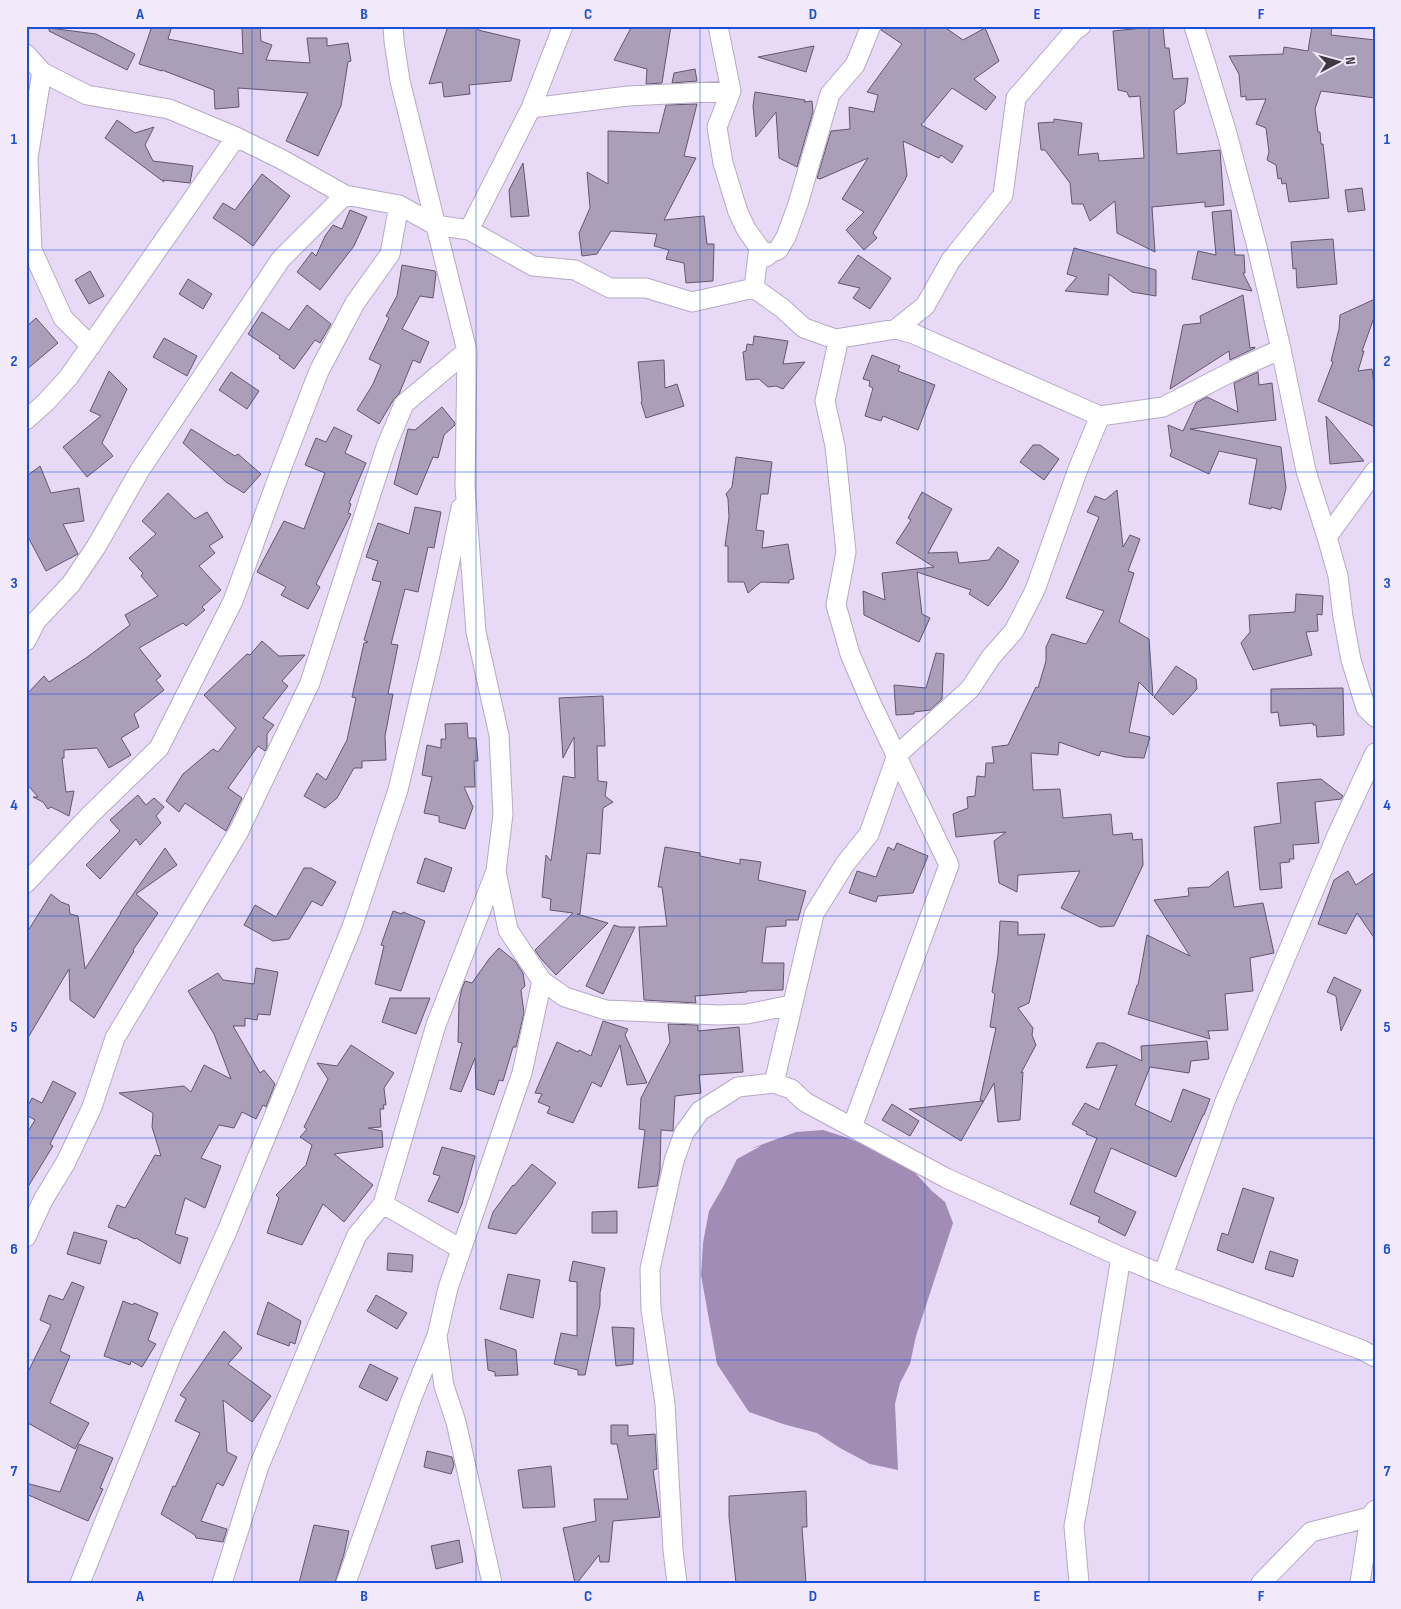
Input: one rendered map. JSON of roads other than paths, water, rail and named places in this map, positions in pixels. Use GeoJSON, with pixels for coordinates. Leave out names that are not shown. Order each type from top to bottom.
{"type":"FeatureCollection","features":[{"type":"Feature","properties":{"kind":"street"},"geometry":{"type":"LineString","coordinates":[[222,1583],[259,1466],[310,1342],[357,1235],[383,1204],[436,1025],[496,871],[503,814],[499,735],[476,632],[465,486],[467,351],[400,81],[394,41],[394,26]]}},
{"type":"Feature","properties":{"kind":"street"},"geometry":{"type":"LineString","coordinates":[[469,230],[531,108],[563,26]]}},
{"type":"Feature","properties":{"kind":"street"},"geometry":{"type":"LineString","coordinates":[[718,26],[731,91],[716,127],[723,163],[738,212],[746,229],[766,257],[778,250],[786,238],[798,204],[830,94],[855,65],[871,26]]}},
{"type":"Feature","properties":{"kind":"street"},"geometry":{"type":"LineString","coordinates":[[896,329],[925,306],[951,260],[1003,195],[1016,98],[1074,31],[1081,26]]}},
{"type":"Feature","properties":{"kind":"street"},"geometry":{"type":"LineString","coordinates":[[1194,26],[1226,130],[1256,242],[1281,349],[1306,471],[1338,576],[1351,660],[1366,708],[1375,717]]}},
{"type":"Feature","properties":{"kind":"street"},"geometry":{"type":"LineString","coordinates":[[26,54],[42,72],[87,95],[169,109],[236,137],[281,159],[345,195],[399,205],[435,225],[469,230],[533,266],[575,270],[610,288],[646,288],[692,302],[754,288],[782,308],[804,328],[835,339],[896,329],[914,334],[1100,416],[1163,407],[1281,349]]}},
{"type":"Feature","properties":{"kind":"street"},"geometry":{"type":"LineString","coordinates":[[42,72],[28,158],[32,250],[63,318],[92,346]]}},
{"type":"Feature","properties":{"kind":"street"},"geometry":{"type":"LineString","coordinates":[[531,108],[628,96],[731,91]]}},
{"type":"Feature","properties":{"kind":"street"},"geometry":{"type":"LineString","coordinates":[[26,420],[68,378],[92,346],[236,137]]}},
{"type":"Feature","properties":{"kind":"street"},"geometry":{"type":"LineString","coordinates":[[26,641],[36,621],[71,584],[96,547],[140,470],[281,259],[345,195]]}},
{"type":"Feature","properties":{"kind":"street"},"geometry":{"type":"LineString","coordinates":[[26,883],[91,814],[159,748],[233,601],[319,371],[355,303],[390,254],[399,205]]}},
{"type":"Feature","properties":{"kind":"street"},"geometry":{"type":"LineString","coordinates":[[754,288],[759,247]]}},
{"type":"Feature","properties":{"kind":"street"},"geometry":{"type":"LineString","coordinates":[[835,339],[837,347],[825,401],[835,446],[846,552],[836,605],[850,654],[948,865],[852,1127]]}},
{"type":"Feature","properties":{"kind":"street"},"geometry":{"type":"LineString","coordinates":[[26,1237],[43,1200],[66,1162],[92,1107],[115,1038],[239,831],[310,683],[386,447],[404,404],[467,351]]}},
{"type":"Feature","properties":{"kind":"street"},"geometry":{"type":"LineString","coordinates":[[774,1083],[814,914],[845,864],[869,834],[897,755],[970,689],[991,656],[1014,632],[1034,590],[1078,469],[1100,416]]}},
{"type":"Feature","properties":{"kind":"street"},"geometry":{"type":"LineString","coordinates":[[1327,538],[1375,471]]}},
{"type":"Feature","properties":{"kind":"street"},"geometry":{"type":"LineString","coordinates":[[80,1583],[176,1347],[231,1222],[352,927],[398,790],[432,646],[465,486]]}},
{"type":"Feature","properties":{"kind":"street"},"geometry":{"type":"LineString","coordinates":[[1163,1275],[1224,1104],[1337,835],[1375,753]]}},
{"type":"Feature","properties":{"kind":"street"},"geometry":{"type":"LineString","coordinates":[[496,871],[508,930],[542,980],[565,997],[606,1010],[718,1015],[747,1014],[791,1005]]}},
{"type":"Feature","properties":{"kind":"street"},"geometry":{"type":"LineString","coordinates":[[346,1583],[411,1400],[437,1336],[448,1288],[522,1074],[542,980]]}},
{"type":"Feature","properties":{"kind":"street"},"geometry":{"type":"LineString","coordinates":[[677,1583],[673,1550],[665,1404],[651,1309],[650,1270],[672,1170],[684,1133],[700,1111],[738,1087],[774,1083],[791,1089],[805,1102],[946,1178],[1163,1275],[1362,1350],[1375,1357]]}},
{"type":"Feature","properties":{"kind":"street"},"geometry":{"type":"LineString","coordinates":[[383,1204],[461,1249]]}},
{"type":"Feature","properties":{"kind":"street"},"geometry":{"type":"LineString","coordinates":[[1079,1583],[1074,1526],[1121,1257]]}},
{"type":"Feature","properties":{"kind":"street"},"geometry":{"type":"LineString","coordinates":[[437,1336],[444,1386],[456,1422],[492,1583]]}},
{"type":"Feature","properties":{"kind":"street"},"geometry":{"type":"LineString","coordinates":[[1260,1583],[1311,1532],[1372,1514],[1360,1583]]}}]}
